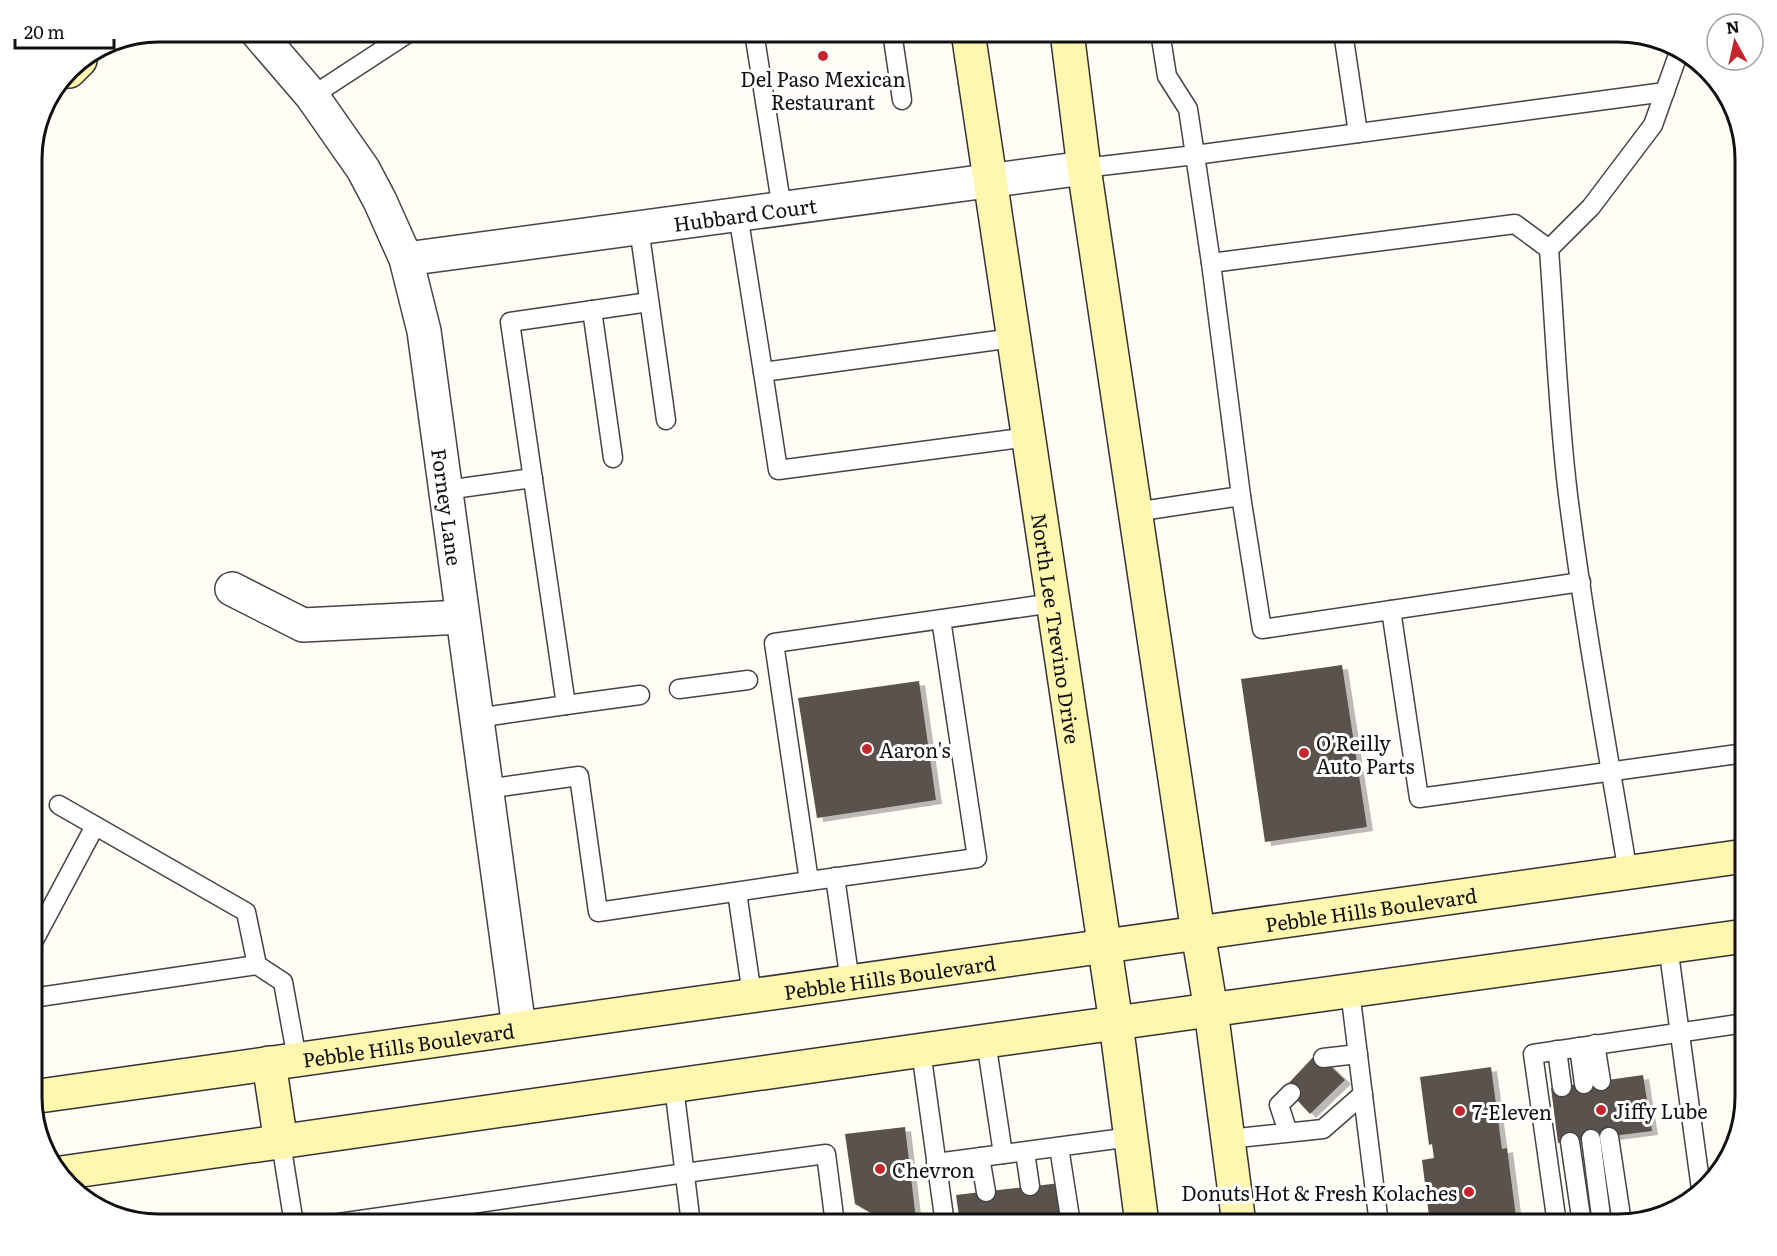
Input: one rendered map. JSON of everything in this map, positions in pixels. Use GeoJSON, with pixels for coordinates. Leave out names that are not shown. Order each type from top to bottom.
{"type":"FeatureCollection","features":[{"type":"Feature","properties":{"kind":"main road","name":"North Lee Trevino Drive"},"geometry":{"type":"LineString","coordinates":[[969,42],[1116,1023],[1141,1214]]}},
{"type":"Feature","properties":{"kind":"main road"},"geometry":{"type":"LineString","coordinates":[[1068,42],[1084,168],[1211,1010],[1238,1214]]}},
{"type":"Feature","properties":{"kind":"main road","name":"Pebble Hills Boulevard"},"geometry":{"type":"LineString","coordinates":[[42,1096],[1735,858]]}},
{"type":"Feature","properties":{"kind":"main road"},"geometry":{"type":"LineString","coordinates":[[69,1172],[986,1041],[1735,937]]}},
{"type":"Feature","properties":{"kind":"main road"},"geometry":{"type":"LineString","coordinates":[[282,1143],[283,1061]]}},
{"type":"Feature","properties":{"kind":"street","name":"Forney Lane"},"geometry":{"type":"LineString","coordinates":[[266,42],[312,96],[363,169],[406,259],[424,331],[519,1028]]}},
{"type":"Feature","properties":{"kind":"street","name":"Hubbard Court"},"geometry":{"type":"LineString","coordinates":[[406,259],[1084,168]]}},
{"type":"Feature","properties":{"kind":"street"},"geometry":{"type":"LineString","coordinates":[[232,589],[303,625],[462,617]]}},
{"type":"Feature","properties":{"kind":"lane"},"geometry":{"type":"LineString","coordinates":[[312,96],[395,42]]}},
{"type":"Feature","properties":{"kind":"lane"},"geometry":{"type":"LineString","coordinates":[[756,42],[782,209]]}},
{"type":"Feature","properties":{"kind":"lane"},"geometry":{"type":"LineString","coordinates":[[893,42],[902,100]]}},
{"type":"Feature","properties":{"kind":"lane"},"geometry":{"type":"LineString","coordinates":[[1162,42],[1167,76],[1188,109],[1211,262],[1241,496],[1262,629],[1581,582]]}},
{"type":"Feature","properties":{"kind":"lane"},"geometry":{"type":"LineString","coordinates":[[1344,42],[1358,133]]}},
{"type":"Feature","properties":{"kind":"lane"},"geometry":{"type":"LineString","coordinates":[[1628,873],[1568,495],[1561,434],[1549,249],[1591,207],[1653,125],[1677,58]]}},
{"type":"Feature","properties":{"kind":"lane"},"geometry":{"type":"LineString","coordinates":[[1084,168],[1665,92]]}},
{"type":"Feature","properties":{"kind":"lane"},"geometry":{"type":"LineString","coordinates":[[738,214],[778,470],[1028,437]]}},
{"type":"Feature","properties":{"kind":"lane"},"geometry":{"type":"LineString","coordinates":[[1211,262],[1515,224],[1549,249]]}},
{"type":"Feature","properties":{"kind":"lane"},"geometry":{"type":"LineString","coordinates":[[639,228],[666,420]]}},
{"type":"Feature","properties":{"kind":"lane"},"geometry":{"type":"LineString","coordinates":[[566,705],[510,322],[649,302]]}},
{"type":"Feature","properties":{"kind":"lane"},"geometry":{"type":"LineString","coordinates":[[592,310],[613,458]]}},
{"type":"Feature","properties":{"kind":"lane"},"geometry":{"type":"LineString","coordinates":[[763,372],[1013,338]]}},
{"type":"Feature","properties":{"kind":"lane"},"geometry":{"type":"LineString","coordinates":[[446,490],[533,478]]}},
{"type":"Feature","properties":{"kind":"lane"},"geometry":{"type":"LineString","coordinates":[[1135,512],[1241,496]]}},
{"type":"Feature","properties":{"kind":"lane"},"geometry":{"type":"LineString","coordinates":[[809,881],[774,644],[1053,603]]}},
{"type":"Feature","properties":{"kind":"lane"},"geometry":{"type":"LineString","coordinates":[[1391,610],[1419,798],[1735,754]]}},
{"type":"Feature","properties":{"kind":"lane"},"geometry":{"type":"LineString","coordinates":[[486,789],[579,776],[598,912],[977,858],[941,620]]}},
{"type":"Feature","properties":{"kind":"lane"},"geometry":{"type":"LineString","coordinates":[[679,690],[748,680]]}},
{"type":"Feature","properties":{"kind":"lane"},"geometry":{"type":"LineString","coordinates":[[477,718],[640,695]]}},
{"type":"Feature","properties":{"kind":"lane"},"geometry":{"type":"LineString","coordinates":[[59,805],[246,912],[257,964]]}},
{"type":"Feature","properties":{"kind":"lane"},"geometry":{"type":"LineString","coordinates":[[42,925],[95,826]]}},
{"type":"Feature","properties":{"kind":"lane"},"geometry":{"type":"LineString","coordinates":[[835,877],[850,982]]}},
{"type":"Feature","properties":{"kind":"lane"},"geometry":{"type":"LineString","coordinates":[[737,891],[752,995]]}},
{"type":"Feature","properties":{"kind":"lane"},"geometry":{"type":"LineString","coordinates":[[1668,946],[1700,1181]]}},
{"type":"Feature","properties":{"kind":"lane"},"geometry":{"type":"LineString","coordinates":[[42,996],[257,964],[284,982],[283,1061]]}},
{"type":"Feature","properties":{"kind":"lane"},"geometry":{"type":"LineString","coordinates":[[1350,991],[1378,1214]]}},
{"type":"Feature","properties":{"kind":"lane"},"geometry":{"type":"LineString","coordinates":[[1556,1214],[1533,1054],[1735,1024]]}},
{"type":"Feature","properties":{"kind":"lane"},"geometry":{"type":"LineString","coordinates":[[986,1041],[1003,1154]]}},
{"type":"Feature","properties":{"kind":"lane"},"geometry":{"type":"LineString","coordinates":[[1587,1046],[1592,1083]]}},
{"type":"Feature","properties":{"kind":"lane"},"geometry":{"type":"LineString","coordinates":[[1557,1050],[1562,1087]]}},
{"type":"Feature","properties":{"kind":"lane"},"geometry":{"type":"LineString","coordinates":[[921,1051],[944,1214]]}},
{"type":"Feature","properties":{"kind":"lane"},"geometry":{"type":"LineString","coordinates":[[1323,1058],[1358,1054]]}},
{"type":"Feature","properties":{"kind":"lane"},"geometry":{"type":"LineString","coordinates":[[674,1087],[691,1214]]}},
{"type":"Feature","properties":{"kind":"lane"},"geometry":{"type":"LineString","coordinates":[[1288,1132],[1279,1105],[1291,1093]]}},
{"type":"Feature","properties":{"kind":"lane"},"geometry":{"type":"LineString","coordinates":[[1228,1139],[1323,1129],[1363,1094]]}},
{"type":"Feature","properties":{"kind":"lane"},"geometry":{"type":"LineString","coordinates":[[936,1163],[1131,1137]]}},
{"type":"Feature","properties":{"kind":"lane"},"geometry":{"type":"LineString","coordinates":[[1602,1214],[1600,1138],[1619,1214]]}},
{"type":"Feature","properties":{"kind":"lane"},"geometry":{"type":"LineString","coordinates":[[1570,1142],[1581,1214]]}},
{"type":"Feature","properties":{"kind":"lane"},"geometry":{"type":"LineString","coordinates":[[282,1143],[293,1214]]}},
{"type":"Feature","properties":{"kind":"lane"},"geometry":{"type":"LineString","coordinates":[[1059,1147],[1069,1214]]}},
{"type":"Feature","properties":{"kind":"lane"},"geometry":{"type":"LineString","coordinates":[[1025,1152],[1030,1186]]}},
{"type":"Feature","properties":{"kind":"lane"},"geometry":{"type":"LineString","coordinates":[[401,1214],[826,1154],[834,1214]]}},
{"type":"Feature","properties":{"kind":"lane"},"geometry":{"type":"LineString","coordinates":[[980,1157],[986,1192]]}},
{"type":"Feature","properties":{"kind":"building","name":"O'Reilly Auto Parts"},"geometry":{"type":"Polygon","coordinates":[[[1342,665],[1367,827],[1265,842],[1241,679],[1342,665]]]}},
{"type":"Feature","properties":{"kind":"building","name":"Aaron's"},"geometry":{"type":"Polygon","coordinates":[[[919,681],[936,800],[817,818],[798,698],[919,681]]]}},
{"type":"Feature","properties":{"kind":"building"},"geometry":{"type":"Polygon","coordinates":[[[1317,1053],[1345,1080],[1310,1114],[1285,1087],[1317,1053]]]}},
{"type":"Feature","properties":{"kind":"building"},"geometry":{"type":"Polygon","coordinates":[[[1491,1067],[1502,1149],[1507,1148],[1516,1214],[1429,1214],[1422,1160],[1434,1158],[1432,1144],[1429,1145],[1420,1077],[1491,1067]]]}},
{"type":"Feature","properties":{"kind":"building","name":"Jiffy Lube"},"geometry":{"type":"Polygon","coordinates":[[[1643,1075],[1652,1131],[1558,1143],[1551,1088],[1643,1075]]]}},
{"type":"Feature","properties":{"kind":"building","name":"Chevron"},"geometry":{"type":"Polygon","coordinates":[[[905,1127],[915,1214],[873,1214],[855,1204],[845,1134],[905,1127]]]}},
{"type":"Feature","properties":{"kind":"building","name":"Chevron"},"geometry":{"type":"Polygon","coordinates":[[[1060,1183],[1064,1214],[959,1214],[956,1195],[1060,1183]]]}},
{"type":"Feature","properties":{"kind":"place","name":"Del Paso Mexican Restaurant"},"geometry":{"type":"Point","coordinates":[823,56]}},
{"type":"Feature","properties":{"kind":"place","name":"Aaron's"},"geometry":{"type":"Point","coordinates":[867,749]}},
{"type":"Feature","properties":{"kind":"place","name":"O'Reilly Auto Parts"},"geometry":{"type":"Point","coordinates":[1304,753]}},
{"type":"Feature","properties":{"kind":"place","name":"Jiffy Lube"},"geometry":{"type":"Point","coordinates":[1601,1110]}},
{"type":"Feature","properties":{"kind":"place","name":"7-Eleven"},"geometry":{"type":"Point","coordinates":[1460,1111]}},
{"type":"Feature","properties":{"kind":"place","name":"Chevron"},"geometry":{"type":"Point","coordinates":[880,1169]}},
{"type":"Feature","properties":{"kind":"place","name":"Donuts Hot & Fresh Kolaches"},"geometry":{"type":"Point","coordinates":[1469,1192]}}]}
